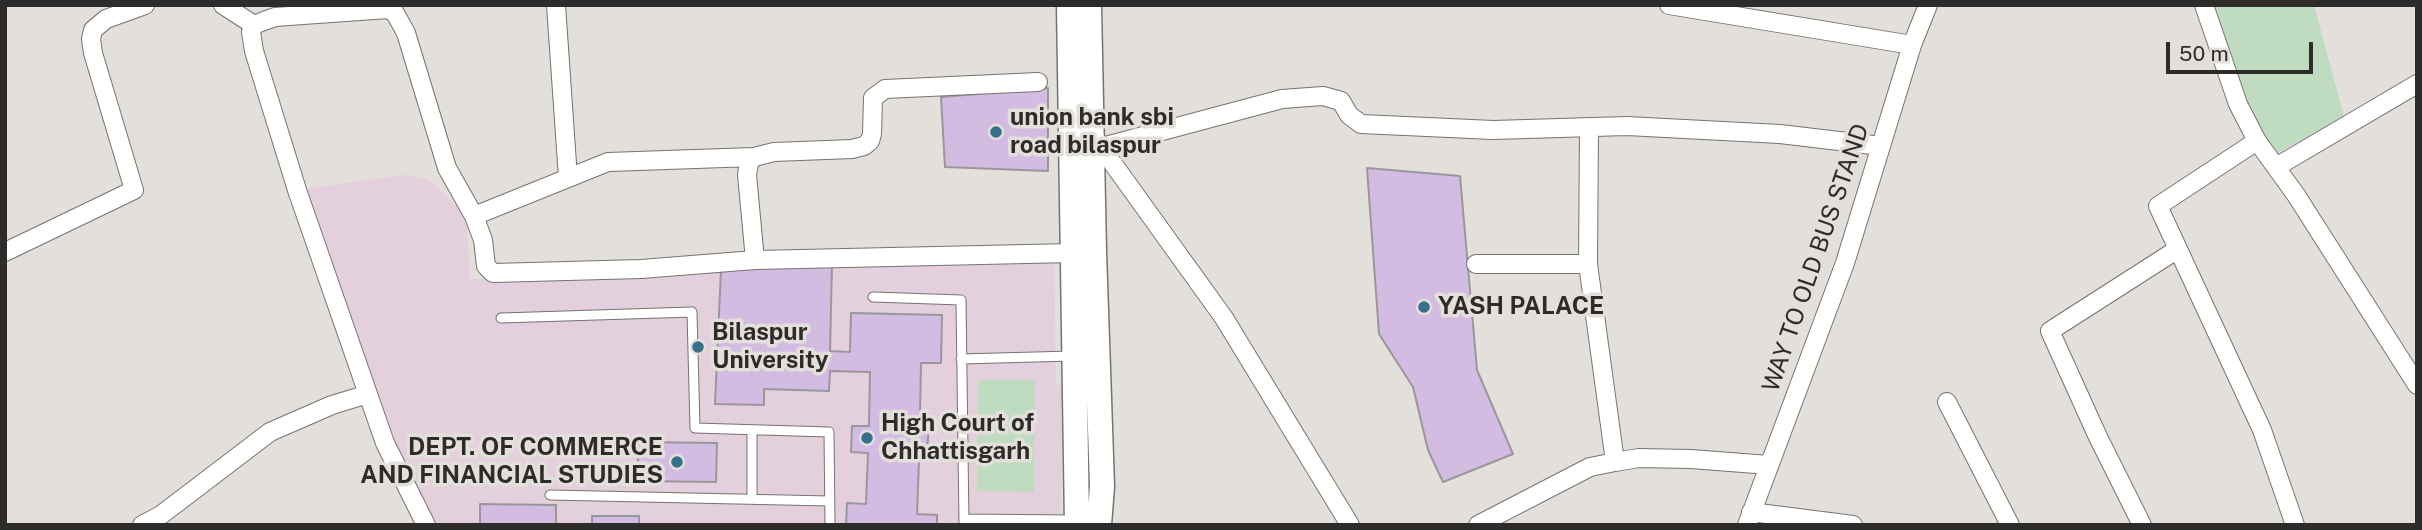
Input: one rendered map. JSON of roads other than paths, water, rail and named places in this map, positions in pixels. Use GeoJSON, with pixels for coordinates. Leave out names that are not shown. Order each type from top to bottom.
{"type":"FeatureCollection","features":[{"type":"Feature","properties":{"kind":"main road"},"geometry":{"type":"LineString","coordinates":[[1069,5],[1075,356],[1088,523]]}},
{"type":"Feature","properties":{"kind":"main road"},"geometry":{"type":"LineString","coordinates":[[1088,523],[1102,486],[1094,252],[1098,142],[1089,5]]}},
{"type":"Feature","properties":{"kind":"street"},"geometry":{"type":"LineString","coordinates":[[5,252],[134,190],[93,54],[91,39],[98,24],[145,5]]}},
{"type":"Feature","properties":{"kind":"street"},"geometry":{"type":"LineString","coordinates":[[223,5],[259,17],[275,18],[388,9],[395,13],[406,33],[447,168],[474,216],[483,240],[486,266],[493,273],[501,275],[641,269],[755,260],[1072,253]]}},
{"type":"Feature","properties":{"kind":"street"},"geometry":{"type":"LineString","coordinates":[[556,5],[568,178]]}},
{"type":"Feature","properties":{"kind":"street"},"geometry":{"type":"LineString","coordinates":[[1669,5],[1912,45]]}},
{"type":"Feature","properties":{"kind":"street","name":"WAY TO OLD BUS STAND"},"geometry":{"type":"LineString","coordinates":[[1749,519],[1845,263],[1912,45],[1928,5]]}},
{"type":"Feature","properties":{"kind":"street"},"geometry":{"type":"LineString","coordinates":[[2204,5],[2238,104],[2257,141],[2417,385]]}},
{"type":"Feature","properties":{"kind":"street"},"geometry":{"type":"LineString","coordinates":[[259,17],[251,32],[254,51],[297,190],[385,443],[426,525]]}},
{"type":"Feature","properties":{"kind":"street"},"geometry":{"type":"LineString","coordinates":[[474,216],[608,162],[754,157],[774,152],[852,149],[864,146],[870,141],[872,134],[873,97],[885,89],[1038,82]]}},
{"type":"Feature","properties":{"kind":"street"},"geometry":{"type":"LineString","coordinates":[[2276,167],[2417,84]]}},
{"type":"Feature","properties":{"kind":"street"},"geometry":{"type":"LineString","coordinates":[[1350,525],[1224,318],[1098,142],[1282,99],[1323,96],[1341,101],[1349,114],[1361,124],[1493,130],[1627,126],[1780,134],[1881,146]]}},
{"type":"Feature","properties":{"kind":"street"},"geometry":{"type":"LineString","coordinates":[[1589,128],[1588,264],[1615,462]]}},
{"type":"Feature","properties":{"kind":"street"},"geometry":{"type":"LineString","coordinates":[[2257,141],[2158,206],[2262,430],[2295,525]]}},
{"type":"Feature","properties":{"kind":"street"},"geometry":{"type":"LineString","coordinates":[[754,157],[749,163],[747,175],[755,260]]}},
{"type":"Feature","properties":{"kind":"street"},"geometry":{"type":"LineString","coordinates":[[2142,525],[2050,331],[2178,249]]}},
{"type":"Feature","properties":{"kind":"street"},"geometry":{"type":"LineString","coordinates":[[1476,264],[1588,264]]}},
{"type":"Feature","properties":{"kind":"street"},"geometry":{"type":"LineString","coordinates":[[142,525],[163,520],[270,432],[332,405],[368,394]]}},
{"type":"Feature","properties":{"kind":"street"},"geometry":{"type":"LineString","coordinates":[[1947,402],[2010,525]]}},
{"type":"Feature","properties":{"kind":"street"},"geometry":{"type":"LineString","coordinates":[[1478,525],[1590,467],[1639,458],[1769,465]]}},
{"type":"Feature","properties":{"kind":"street"},"geometry":{"type":"LineString","coordinates":[[1749,519],[1853,525]]}},
{"type":"Feature","properties":{"kind":"lane"},"geometry":{"type":"LineString","coordinates":[[873,297],[961,300],[964,522],[1088,523]]}},
{"type":"Feature","properties":{"kind":"lane"},"geometry":{"type":"LineString","coordinates":[[501,318],[692,312],[695,428],[829,432],[830,525]]}},
{"type":"Feature","properties":{"kind":"lane"},"geometry":{"type":"LineString","coordinates":[[961,359],[1075,356]]}},
{"type":"Feature","properties":{"kind":"lane"},"geometry":{"type":"LineString","coordinates":[[752,430],[752,499]]}},
{"type":"Feature","properties":{"kind":"lane"},"geometry":{"type":"LineString","coordinates":[[550,495],[830,501]]}},
{"type":"Feature","properties":{"kind":"place","name":"union bank sbi road bilaspur"},"geometry":{"type":"Point","coordinates":[996,132]}},
{"type":"Feature","properties":{"kind":"place","name":"YASH PALACE"},"geometry":{"type":"Point","coordinates":[1424,307]}},
{"type":"Feature","properties":{"kind":"place","name":"Bilaspur University"},"geometry":{"type":"Point","coordinates":[698,347]}},
{"type":"Feature","properties":{"kind":"place","name":"High Court of Chhattisgarh"},"geometry":{"type":"Point","coordinates":[867,438]}},
{"type":"Feature","properties":{"kind":"place","name":"DEPT. OF COMMERCE AND FINANCIAL STUDIES"},"geometry":{"type":"Point","coordinates":[677,462]}}]}
